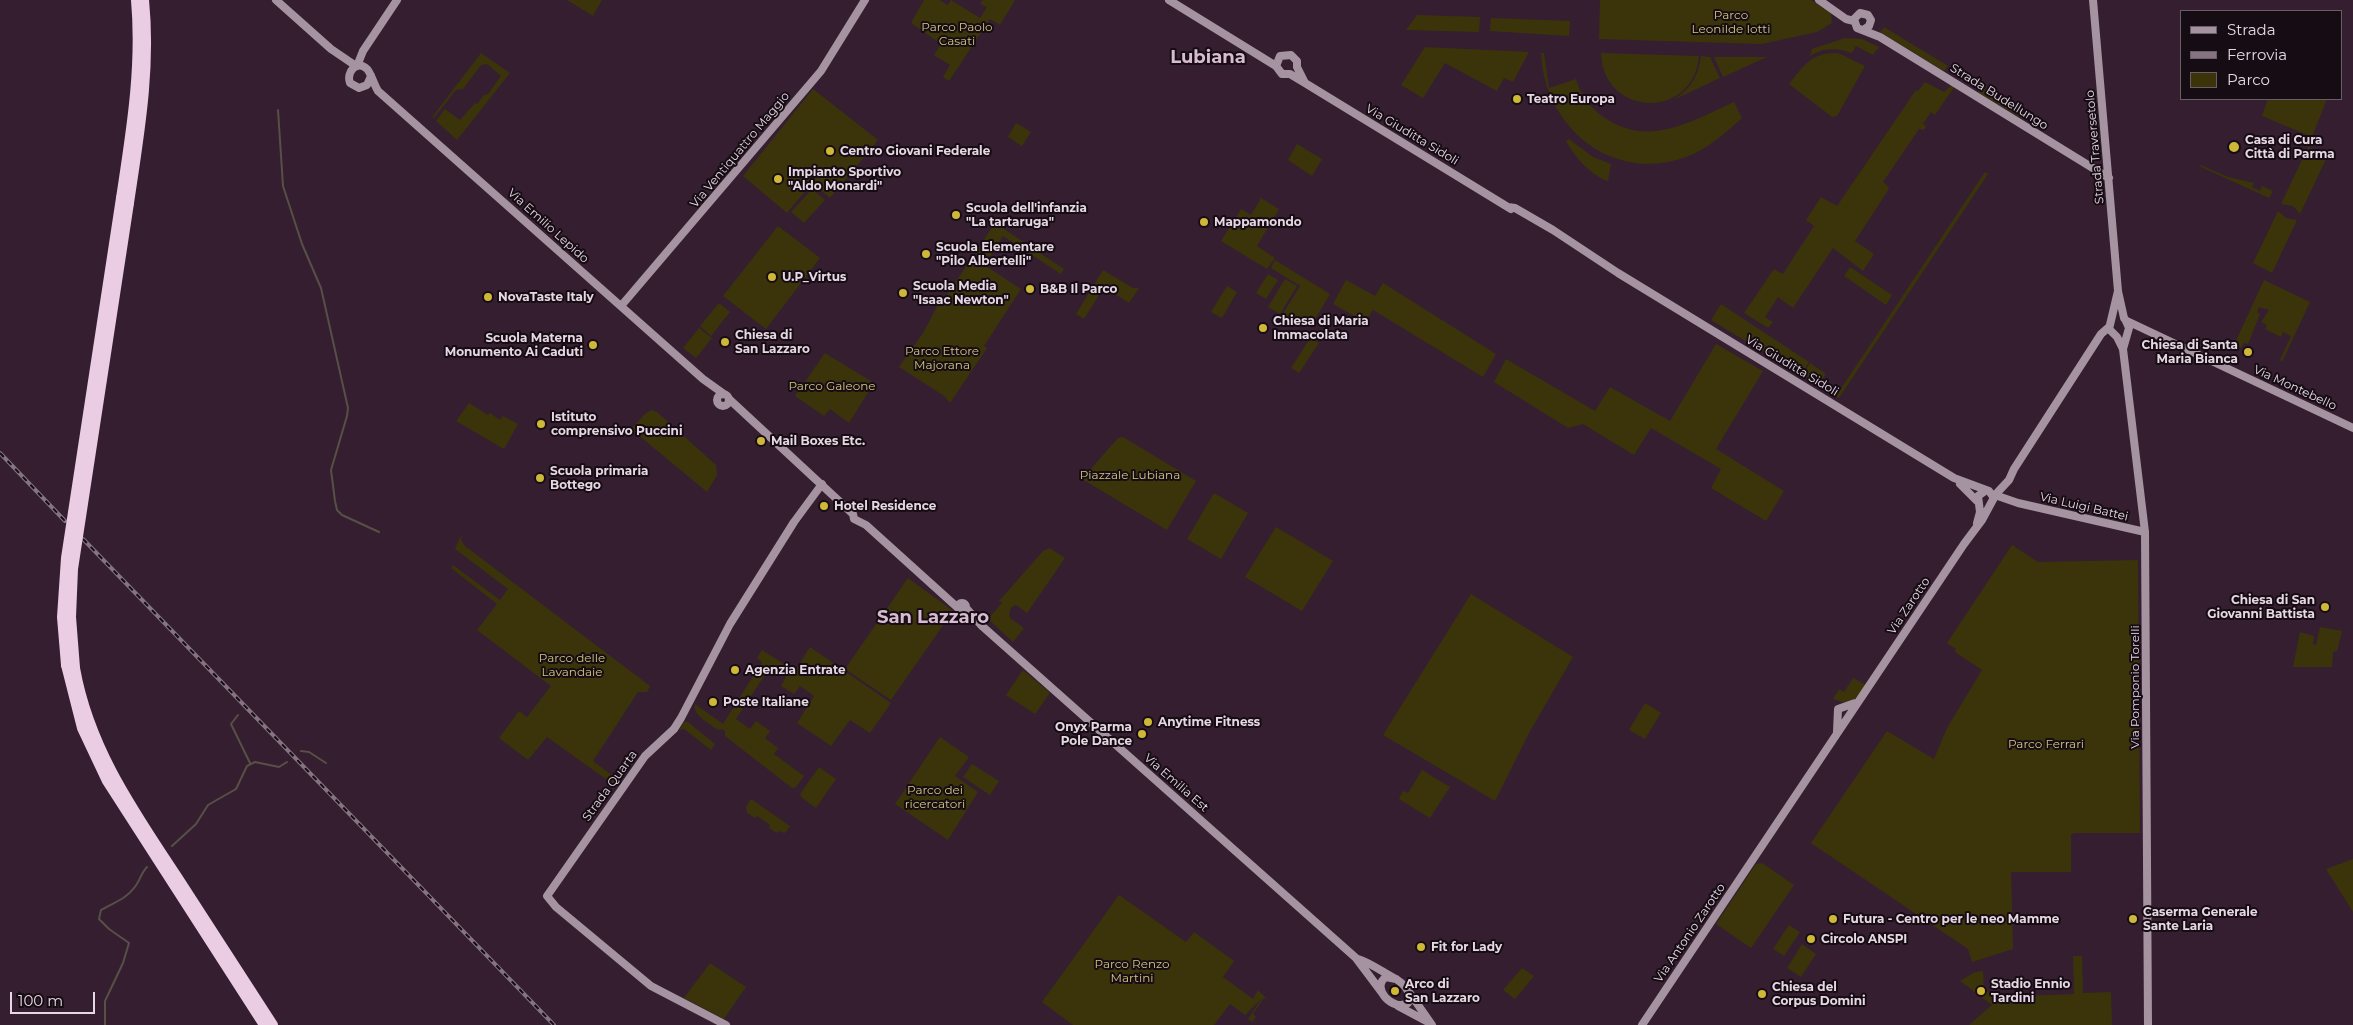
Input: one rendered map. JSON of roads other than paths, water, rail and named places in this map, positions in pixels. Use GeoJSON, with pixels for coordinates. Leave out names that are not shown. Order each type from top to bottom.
{"type":"FeatureCollection","features":[{"type":"Feature","properties":{"kind":"highway"},"geometry":{"type":"LineString","coordinates":[[138,1],[147,43],[146,85],[125,200],[73,570],[71,666],[82,728],[107,781],[264,1025]]}},
{"type":"Feature","properties":{"kind":"highway"},"geometry":{"type":"LineString","coordinates":[[71,666],[88,719],[111,772],[273,1025]]}},
{"type":"Feature","properties":{"kind":"street"},"geometry":{"type":"LineString","coordinates":[[276,0],[345,63],[349,72],[348,79],[352,85],[378,91]]}},
{"type":"Feature","properties":{"kind":"street"},"geometry":{"type":"LineString","coordinates":[[349,72],[356,66],[366,47],[397,0]]}},
{"type":"Feature","properties":{"kind":"street","name":"Via Ventiquattro Maggio"},"geometry":{"type":"LineString","coordinates":[[621,306],[821,71],[865,0]]}},
{"type":"Feature","properties":{"kind":"street","name":"Via Giuditta Sidoli"},"geometry":{"type":"LineString","coordinates":[[1169,0],[1263,58],[1277,63],[1282,74],[1290,74],[1508,206],[1515,208],[1954,478],[1991,497]]}},
{"type":"Feature","properties":{"kind":"street","name":"Strada Budellungo"},"geometry":{"type":"LineString","coordinates":[[1819,0],[1840,13],[1855,18]]}},
{"type":"Feature","properties":{"kind":"street","name":"Strada Traversetolo"},"geometry":{"type":"LineString","coordinates":[[2093,0],[2118,291],[2126,319]]}},
{"type":"Feature","properties":{"kind":"street","name":"Strada Budellungo"},"geometry":{"type":"LineString","coordinates":[[1855,18],[1863,13],[1868,15],[1867,27]]}},
{"type":"Feature","properties":{"kind":"street","name":"Strada Budellungo"},"geometry":{"type":"LineString","coordinates":[[1855,18],[1857,28],[1867,27],[2109,178]]}},
{"type":"Feature","properties":{"kind":"street"},"geometry":{"type":"LineString","coordinates":[[366,47],[365,59],[378,91]]}},
{"type":"Feature","properties":{"kind":"street"},"geometry":{"type":"LineString","coordinates":[[331,49],[356,66],[369,72]]}},
{"type":"Feature","properties":{"kind":"street","name":"Via Giuditta Sidoli"},"geometry":{"type":"LineString","coordinates":[[1277,63],[1283,54],[1291,54],[1297,61],[1297,67],[1305,83]]}},
{"type":"Feature","properties":{"kind":"street"},"geometry":{"type":"LineString","coordinates":[[1290,74],[1297,67]]}},
{"type":"Feature","properties":{"kind":"street"},"geometry":{"type":"LineString","coordinates":[[364,87],[369,82],[369,72]]}},
{"type":"Feature","properties":{"kind":"street","name":"Via Emilio Lepido"},"geometry":{"type":"LineString","coordinates":[[378,91],[823,485]]}},
{"type":"Feature","properties":{"kind":"street","name":"Strada Traversetolo"},"geometry":{"type":"LineString","coordinates":[[2110,323],[2118,291]]}},
{"type":"Feature","properties":{"kind":"street"},"geometry":{"type":"LineString","coordinates":[[2110,323],[2118,317],[2126,319]]}},
{"type":"Feature","properties":{"kind":"street","name":"Via Montebello"},"geometry":{"type":"LineString","coordinates":[[2126,319],[2145,330],[2353,428]]}},
{"type":"Feature","properties":{"kind":"street","name":"Via Pomponio Torelli"},"geometry":{"type":"LineString","coordinates":[[2126,319],[2129,326],[2123,349],[2145,532],[2148,1025]]}},
{"type":"Feature","properties":{"kind":"street","name":"Via Pomponio Torelli"},"geometry":{"type":"LineString","coordinates":[[2110,323],[2123,349]]}},
{"type":"Feature","properties":{"kind":"street","name":"Via Zarotto"},"geometry":{"type":"LineString","coordinates":[[1757,853],[1836,737],[1846,714],[1864,695],[1974,530],[1991,497],[2008,482],[2014,469],[2110,323]]}},
{"type":"Feature","properties":{"kind":"street"},"geometry":{"type":"LineString","coordinates":[[2098,341],[2145,330]]}},
{"type":"Feature","properties":{"kind":"street","name":"Via Emilio Lepido"},"geometry":{"type":"LineString","coordinates":[[703,379],[717,399],[718,404],[726,400]]}},
{"type":"Feature","properties":{"kind":"street","name":"Via Giuditta Sidoli"},"geometry":{"type":"LineString","coordinates":[[1954,478],[1978,501]]}},
{"type":"Feature","properties":{"kind":"street","name":"Via Emilia Est"},"geometry":{"type":"LineString","coordinates":[[823,485],[1356,958],[1383,994],[1396,1005],[1432,1025]]}},
{"type":"Feature","properties":{"kind":"street","name":"Strada Quarta"},"geometry":{"type":"LineString","coordinates":[[726,1025],[666,994],[642,979],[556,908],[549,901],[548,895],[645,756],[674,729],[730,624],[794,522],[823,485]]}},
{"type":"Feature","properties":{"kind":"street","name":"Via Zarotto"},"geometry":{"type":"LineString","coordinates":[[1974,530],[1979,514],[1979,494],[1991,497]]}},
{"type":"Feature","properties":{"kind":"street"},"geometry":{"type":"LineString","coordinates":[[1978,501],[1985,507],[1991,497]]}},
{"type":"Feature","properties":{"kind":"street","name":"Via Luigi Battei"},"geometry":{"type":"LineString","coordinates":[[1991,497],[1996,502],[2018,503],[2145,532]]}},
{"type":"Feature","properties":{"kind":"street","name":"Via Antonio Zarotto"},"geometry":{"type":"LineString","coordinates":[[1642,1025],[1757,853]]}},
{"type":"Feature","properties":{"kind":"street","name":"Via Emilia Est"},"geometry":{"type":"LineString","coordinates":[[1356,958],[1396,979],[1409,991],[1432,1025]]}},
{"type":"Feature","properties":{"kind":"street"},"geometry":{"type":"LineString","coordinates":[[1383,994],[1380,987],[1382,980],[1390,977],[1396,979]]}},
{"type":"Feature","properties":{"kind":"street"},"geometry":{"type":"LineString","coordinates":[[1396,1005],[1408,1003],[1409,991]]}},
{"type":"Feature","properties":{"kind":"waterway"},"geometry":{"type":"LineString","coordinates":[[278,110],[283,186],[302,244],[321,288],[348,408],[331,470],[337,510],[342,515],[379,532]]}},
{"type":"Feature","properties":{"kind":"waterway"},"geometry":{"type":"LineString","coordinates":[[238,715],[231,724],[250,763]]}},
{"type":"Feature","properties":{"kind":"waterway"},"geometry":{"type":"LineString","coordinates":[[301,751],[309,752],[326,763]]}},
{"type":"Feature","properties":{"kind":"waterway"},"geometry":{"type":"LineString","coordinates":[[172,846],[196,824],[208,805],[236,789],[247,766],[255,762],[279,767],[287,762]]}},
{"type":"Feature","properties":{"kind":"waterway"},"geometry":{"type":"LineString","coordinates":[[105,1025],[105,1001],[123,963],[129,943],[109,929],[99,919],[101,910],[131,892],[147,867]]}},
{"type":"Feature","properties":{"kind":"railway"},"geometry":{"type":"LineString","coordinates":[[0,453],[65,521]]}},
{"type":"Feature","properties":{"kind":"railway"},"geometry":{"type":"LineString","coordinates":[[83,539],[554,1025]]}},
{"type":"Feature","properties":{"kind":"place","name":"Teatro Europa"},"geometry":{"type":"Point","coordinates":[1517,99]}},
{"type":"Feature","properties":{"kind":"place","name":"Casa di Cura Città di Parma"},"geometry":{"type":"Point","coordinates":[2234,147]}},
{"type":"Feature","properties":{"kind":"place","name":"Centro Giovani Federale"},"geometry":{"type":"Point","coordinates":[830,151]}},
{"type":"Feature","properties":{"kind":"place","name":"Impianto Sportivo \"Aldo Monardi\""},"geometry":{"type":"Point","coordinates":[778,179]}},
{"type":"Feature","properties":{"kind":"place","name":"Scuola dell'infanzia \"La tartaruga\""},"geometry":{"type":"Point","coordinates":[956,215]}},
{"type":"Feature","properties":{"kind":"place","name":"Mappamondo"},"geometry":{"type":"Point","coordinates":[1204,222]}},
{"type":"Feature","properties":{"kind":"place","name":"Scuola Elementare \"Pilo Albertelli\""},"geometry":{"type":"Point","coordinates":[926,254]}},
{"type":"Feature","properties":{"kind":"place","name":"U.P_Virtus"},"geometry":{"type":"Point","coordinates":[772,277]}},
{"type":"Feature","properties":{"kind":"place","name":"B&B Il Parco"},"geometry":{"type":"Point","coordinates":[1030,289]}},
{"type":"Feature","properties":{"kind":"place","name":"Scuola Media \"Isaac Newton\""},"geometry":{"type":"Point","coordinates":[903,293]}},
{"type":"Feature","properties":{"kind":"place","name":"NovaTaste Italy"},"geometry":{"type":"Point","coordinates":[488,297]}},
{"type":"Feature","properties":{"kind":"place","name":"Chiesa di Maria Immacolata"},"geometry":{"type":"Point","coordinates":[1263,328]}},
{"type":"Feature","properties":{"kind":"place","name":"Chiesa di San Lazzaro"},"geometry":{"type":"Point","coordinates":[725,342]}},
{"type":"Feature","properties":{"kind":"place","name":"Scuola Materna Monumento Ai Caduti"},"geometry":{"type":"Point","coordinates":[593,345]}},
{"type":"Feature","properties":{"kind":"place","name":"Chiesa di Santa Maria Bianca"},"geometry":{"type":"Point","coordinates":[2248,352]}},
{"type":"Feature","properties":{"kind":"place","name":"Istituto comprensivo Puccini"},"geometry":{"type":"Point","coordinates":[541,424]}},
{"type":"Feature","properties":{"kind":"place","name":"Mail Boxes Etc."},"geometry":{"type":"Point","coordinates":[761,441]}},
{"type":"Feature","properties":{"kind":"place","name":"Scuola primaria Bottego"},"geometry":{"type":"Point","coordinates":[540,478]}},
{"type":"Feature","properties":{"kind":"place","name":"Hotel Residence"},"geometry":{"type":"Point","coordinates":[824,506]}},
{"type":"Feature","properties":{"kind":"place","name":"Chiesa di San Giovanni Battista"},"geometry":{"type":"Point","coordinates":[2325,607]}},
{"type":"Feature","properties":{"kind":"place","name":"Agenzia Entrate"},"geometry":{"type":"Point","coordinates":[735,670]}},
{"type":"Feature","properties":{"kind":"place","name":"Poste Italiane"},"geometry":{"type":"Point","coordinates":[713,702]}},
{"type":"Feature","properties":{"kind":"place","name":"Anytime Fitness"},"geometry":{"type":"Point","coordinates":[1148,722]}},
{"type":"Feature","properties":{"kind":"place","name":"Onyx Parma Pole Dance"},"geometry":{"type":"Point","coordinates":[1142,734]}},
{"type":"Feature","properties":{"kind":"place","name":"Futura - Centro per le neo Mamme"},"geometry":{"type":"Point","coordinates":[1833,919]}},
{"type":"Feature","properties":{"kind":"place","name":"Caserma Generale Sante Laria"},"geometry":{"type":"Point","coordinates":[2133,919]}},
{"type":"Feature","properties":{"kind":"place","name":"Circolo ANSPI"},"geometry":{"type":"Point","coordinates":[1811,939]}},
{"type":"Feature","properties":{"kind":"place","name":"Fit for Lady"},"geometry":{"type":"Point","coordinates":[1421,947]}},
{"type":"Feature","properties":{"kind":"place","name":"Arco di San Lazzaro"},"geometry":{"type":"Point","coordinates":[1395,991]}},
{"type":"Feature","properties":{"kind":"place","name":"Stadio Ennio Tardini"},"geometry":{"type":"Point","coordinates":[1981,991]}},
{"type":"Feature","properties":{"kind":"place","name":"Chiesa del Corpus Domini"},"geometry":{"type":"Point","coordinates":[1762,994]}},
{"type":"Feature","properties":{"kind":"district","name":"Lubiana"},"geometry":{"type":"Point","coordinates":[1208,58]}},
{"type":"Feature","properties":{"kind":"district","name":"San Lazzaro"},"geometry":{"type":"Point","coordinates":[933,618]}},
{"type":"Feature","properties":{"kind":"park label","name":"Parco Leonilde Iotti"},"geometry":{"type":"Point","coordinates":[1731,22]}},
{"type":"Feature","properties":{"kind":"park label","name":"Parco Paolo Casati"},"geometry":{"type":"Point","coordinates":[957,34]}},
{"type":"Feature","properties":{"kind":"park label","name":"Parco Ettore Majorana"},"geometry":{"type":"Point","coordinates":[942,358]}},
{"type":"Feature","properties":{"kind":"park label","name":"Parco Galeone"},"geometry":{"type":"Point","coordinates":[832,386]}},
{"type":"Feature","properties":{"kind":"park label","name":"Piazzale Lubiana"},"geometry":{"type":"Point","coordinates":[1130,475]}},
{"type":"Feature","properties":{"kind":"park label","name":"Parco delle Lavandaie"},"geometry":{"type":"Point","coordinates":[572,665]}},
{"type":"Feature","properties":{"kind":"park label","name":"Parco Ferrari"},"geometry":{"type":"Point","coordinates":[2046,744]}},
{"type":"Feature","properties":{"kind":"park label","name":"Parco dei ricercatori"},"geometry":{"type":"Point","coordinates":[935,797]}},
{"type":"Feature","properties":{"kind":"park label","name":"Parco Renzo Martini"},"geometry":{"type":"Point","coordinates":[1132,971]}}]}
